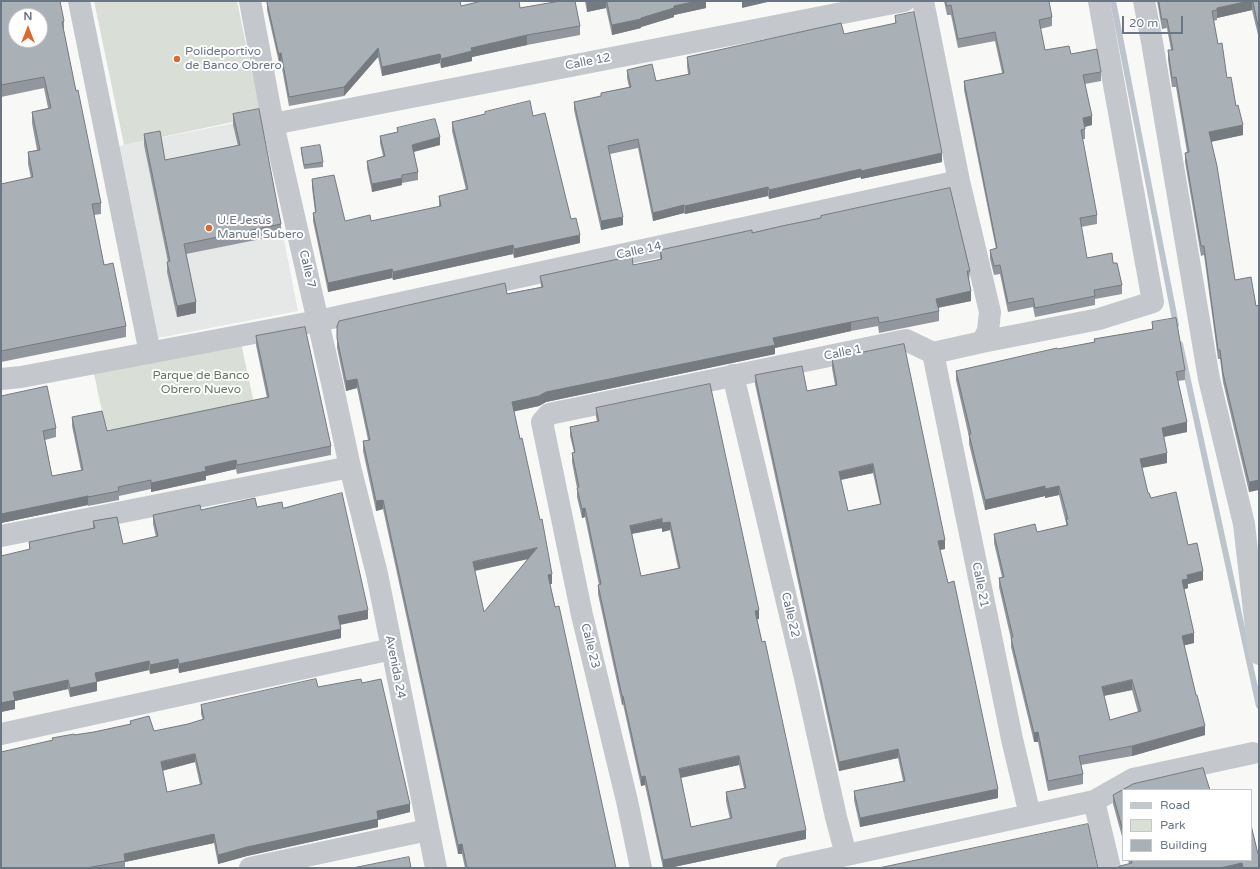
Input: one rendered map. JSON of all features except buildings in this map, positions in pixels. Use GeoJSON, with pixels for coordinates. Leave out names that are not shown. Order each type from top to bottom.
{"type":"FeatureCollection","features":[{"type":"Feature","properties":{"kind":"street"},"geometry":{"type":"LineString","coordinates":[[79,1],[150,353]]}},
{"type":"Feature","properties":{"kind":"street","name":"Calle 7"},"geometry":{"type":"LineString","coordinates":[[250,1],[273,124],[350,467]]}},
{"type":"Feature","properties":{"kind":"street","name":"Calle 12"},"geometry":{"type":"LineString","coordinates":[[273,124],[904,1]]}},
{"type":"Feature","properties":{"kind":"street"},"geometry":{"type":"LineString","coordinates":[[923,1],[959,181],[990,312],[988,330],[982,342]]}},
{"type":"Feature","properties":{"kind":"street"},"geometry":{"type":"LineString","coordinates":[[933,354],[982,342],[1099,319],[1153,302],[1099,1]]}},
{"type":"Feature","properties":{"kind":"street"},"geometry":{"type":"LineString","coordinates":[[1144,1],[1209,380],[1244,524],[1259,654]]}},
{"type":"Feature","properties":{"kind":"street","name":"Calle 14"},"geometry":{"type":"LineString","coordinates":[[1,379],[21,378],[318,321],[959,181]]}},
{"type":"Feature","properties":{"kind":"street","name":"Calle 1"},"geometry":{"type":"LineString","coordinates":[[542,422],[549,414],[906,340],[933,354]]}},
{"type":"Feature","properties":{"kind":"street","name":"Calle 21"},"geometry":{"type":"LineString","coordinates":[[933,354],[1012,739],[1030,815]]}},
{"type":"Feature","properties":{"kind":"street","name":"Calle 22"},"geometry":{"type":"LineString","coordinates":[[733,375],[846,855]]}},
{"type":"Feature","properties":{"kind":"street","name":"Calle 23"},"geometry":{"type":"LineString","coordinates":[[542,422],[582,615],[627,801],[641,868]]}},
{"type":"Feature","properties":{"kind":"street"},"geometry":{"type":"LineString","coordinates":[[1,536],[350,467]]}},
{"type":"Feature","properties":{"kind":"street","name":"Avenida 24"},"geometry":{"type":"LineString","coordinates":[[350,467],[377,574],[436,868]]}},
{"type":"Feature","properties":{"kind":"street"},"geometry":{"type":"LineString","coordinates":[[1,734],[392,649]]}},
{"type":"Feature","properties":{"kind":"street"},"geometry":{"type":"LineString","coordinates":[[787,868],[1094,801],[1133,779],[1253,753]]}},
{"type":"Feature","properties":{"kind":"street"},"geometry":{"type":"LineString","coordinates":[[1094,801],[1110,868]]}},
{"type":"Feature","properties":{"kind":"street"},"geometry":{"type":"LineString","coordinates":[[250,868],[428,830]]}},
{"type":"Feature","properties":{"kind":"shaded area","name":"U.E Jesús Manuel Subero"},"geometry":{"type":"Polygon","coordinates":[[[260,118],[298,311],[158,338],[119,146],[260,118]]]}},
{"type":"Feature","properties":{"kind":"green space","name":"Polideportivo de Banco Obrero"},"geometry":{"type":"Polygon","coordinates":[[[94,1],[237,1],[261,116],[124,145],[94,1]]]}},
{"type":"Feature","properties":{"kind":"green space","name":"Parque de Banco Obrero Nuevo"},"geometry":{"type":"Polygon","coordinates":[[[241,343],[254,403],[107,434],[94,374],[241,343]]]}},
{"type":"Feature","properties":{"kind":"waterway"},"geometry":{"type":"LineString","coordinates":[[1113,1],[1176,325]]}},
{"type":"Feature","properties":{"kind":"waterway"},"geometry":{"type":"LineString","coordinates":[[1180,344],[1259,706]]}},
{"type":"Feature","properties":{"kind":"place","name":"Polideportivo de Banco Obrero"},"geometry":{"type":"Point","coordinates":[177,59]}},
{"type":"Feature","properties":{"kind":"place","name":"U.E Jesús Manuel Subero"},"geometry":{"type":"Point","coordinates":[209,228]}}]}
